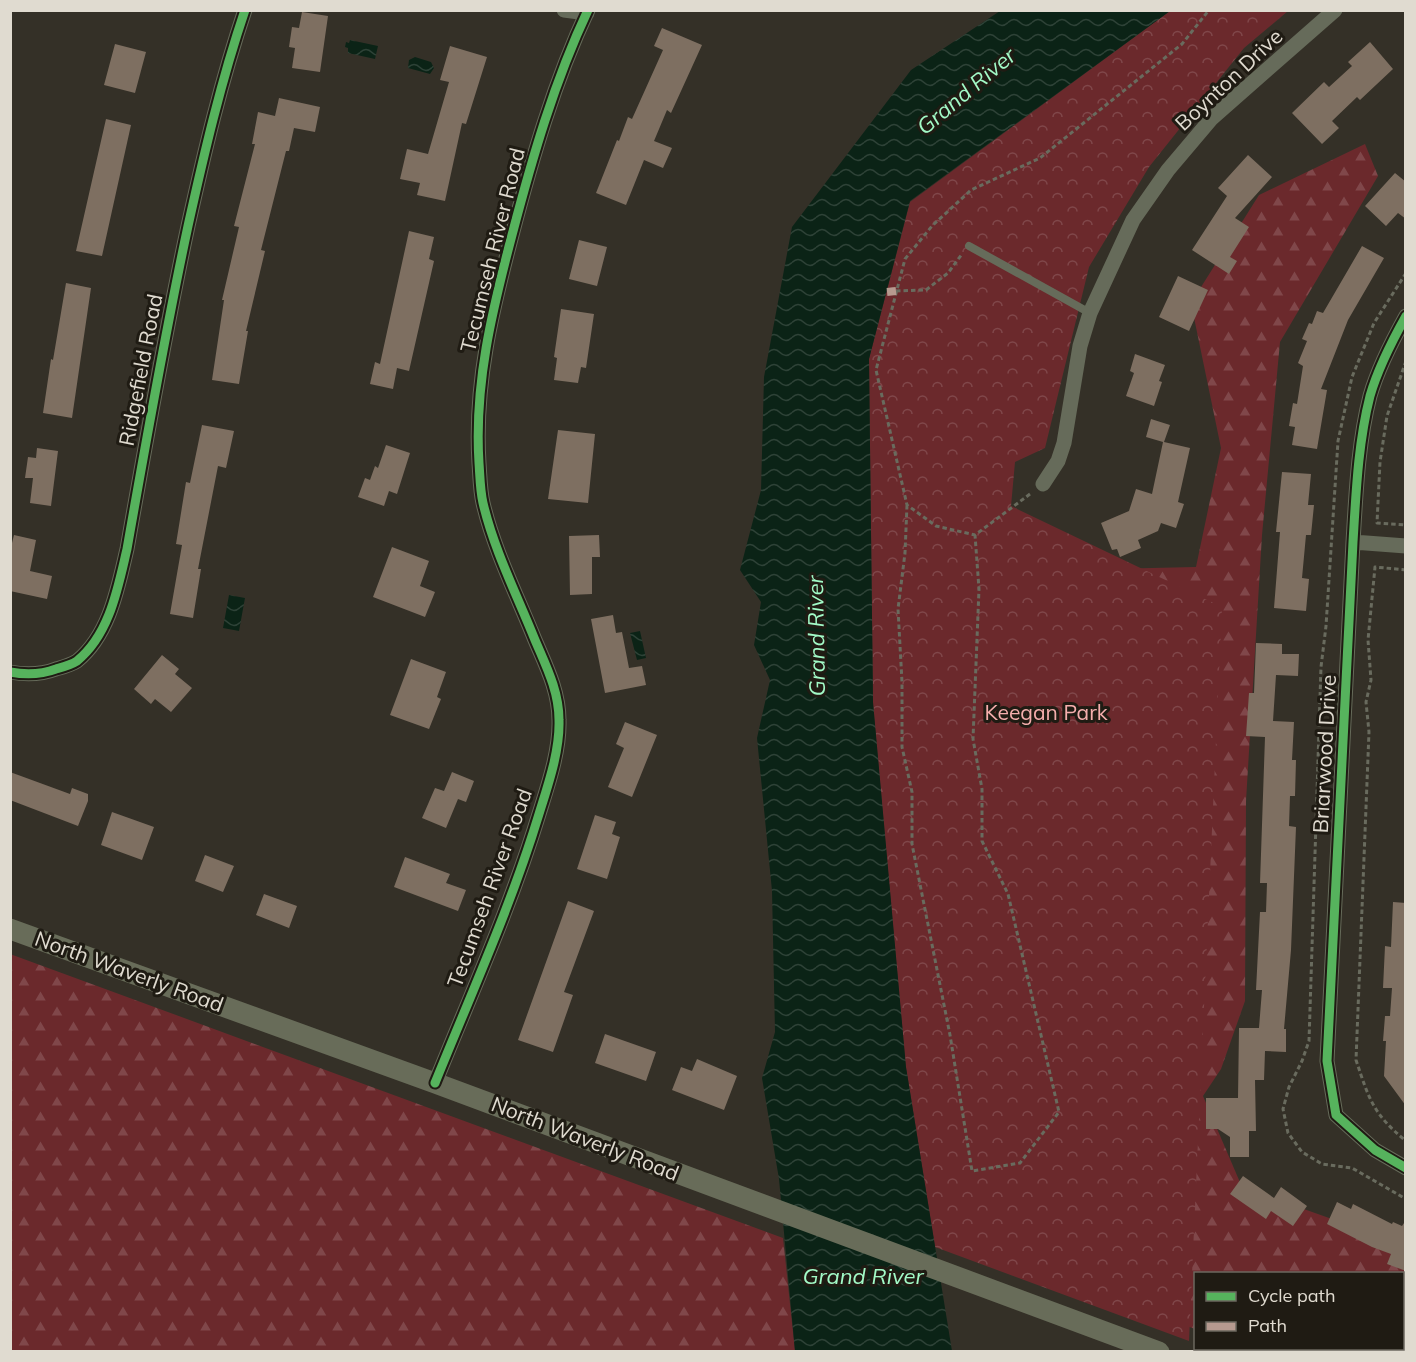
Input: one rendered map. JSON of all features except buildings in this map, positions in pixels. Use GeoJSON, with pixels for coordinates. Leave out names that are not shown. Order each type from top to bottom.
{"type":"FeatureCollection","features":[{"type":"Feature","properties":{"kind":"main road","name":"North Waverly Road"},"geometry":{"type":"LineString","coordinates":[[10,929],[435,1083],[1159,1352]]}},
{"type":"Feature","properties":{"kind":"street","name":"Ridgefield Road"},"geometry":{"type":"LineString","coordinates":[[10,672],[33,675],[75,662],[92,646],[105,625],[118,588],[127,549],[174,295],[197,186],[245,10]]}},
{"type":"Feature","properties":{"kind":"street"},"geometry":{"type":"LineString","coordinates":[[564,10],[587,12]]}},
{"type":"Feature","properties":{"kind":"street","name":"Boynton Drive"},"geometry":{"type":"LineString","coordinates":[[1043,484],[1058,461],[1064,443],[1080,346],[1090,313],[1133,220],[1168,170],[1212,118],[1335,10]]}},
{"type":"Feature","properties":{"kind":"street","name":"Tecumseh River Road"},"geometry":{"type":"LineString","coordinates":[[435,1083],[517,880],[542,805],[560,721],[551,673],[490,530],[482,499],[478,409],[481,369],[492,309],[525,184],[565,63],[587,12]]}},
{"type":"Feature","properties":{"kind":"street","name":"Briarwood Drive"},"geometry":{"type":"LineString","coordinates":[[1406,315],[1391,342],[1371,395],[1359,457],[1328,1061],[1336,1115],[1375,1149],[1406,1168]]}},
{"type":"Feature","properties":{"kind":"street"},"geometry":{"type":"LineString","coordinates":[[1353,542],[1406,546]]}},
{"type":"Feature","properties":{"kind":"lane"},"geometry":{"type":"LineString","coordinates":[[969,246],[1090,313]]}},
{"type":"Feature","properties":{"kind":"path"},"geometry":{"type":"LineString","coordinates":[[975,535],[979,589],[972,739],[982,789],[982,841],[1008,894],[1059,1112],[1020,1163],[972,1171],[950,1035],[912,844],[912,792],[902,747],[902,682],[898,609],[905,553],[907,506],[876,370],[905,259],[932,226],[971,190],[1040,158],[1182,44],[1209,10]]}},
{"type":"Feature","properties":{"kind":"path"},"geometry":{"type":"LineString","coordinates":[[896,291],[926,290],[948,273],[969,246]]}},
{"type":"Feature","properties":{"kind":"path"},"geometry":{"type":"LineString","coordinates":[[1406,361],[1387,416],[1380,462],[1377,523],[1406,525]]}},
{"type":"Feature","properties":{"kind":"path"},"geometry":{"type":"LineString","coordinates":[[907,506],[936,526],[975,535],[1043,484]]}},
{"type":"Feature","properties":{"kind":"path"},"geometry":{"type":"LineString","coordinates":[[1406,570],[1374,567],[1368,640],[1371,680],[1366,702],[1369,732],[1356,1060],[1369,1100],[1386,1125],[1406,1141]]}},
{"type":"Feature","properties":{"kind":"green space","name":"Keegan Park"},"geometry":{"type":"Polygon","coordinates":[[[1170,11],[1288,11],[1244,48],[1149,167],[1089,267],[1045,448],[1015,462],[1011,506],[1222,607],[1189,1341],[935,1247],[906,1067],[873,702],[869,359],[910,202],[1170,11]]]}},
{"type":"Feature","properties":{"kind":"green space","name":"Keegan Park"},"geometry":{"type":"Polygon","coordinates":[[[1365,144],[1378,176],[1280,342],[1262,535],[1246,801],[1245,1001],[1221,1069],[1203,1096],[1242,1187],[1405,1245],[1405,1351],[1258,1352],[1252,1350],[1404,1350],[1404,1272],[1194,1272],[1194,1329],[946,1238],[906,1067],[873,702],[1002,440],[1004,514],[1108,569],[1196,567],[1221,448],[1191,303],[1259,195],[1365,144]]]}},
{"type":"Feature","properties":{"kind":"green space"},"geometry":{"type":"Polygon","coordinates":[[[10,954],[783,1238],[795,1351],[11,1351],[10,954]]]}},
{"type":"Feature","properties":{"kind":"water","name":"Grand River"},"geometry":{"type":"Polygon","coordinates":[[[1000,11],[1170,11],[910,201],[869,359],[873,702],[906,1067],[952,1351],[795,1351],[779,1179],[762,1078],[775,1032],[772,891],[757,738],[770,680],[754,645],[761,602],[740,570],[761,490],[764,377],[792,227],[911,70],[1000,11]]]}},
{"type":"Feature","properties":{"kind":"water"},"geometry":{"type":"Polygon","coordinates":[[[350,40],[378,46],[375,59],[348,53],[348,48],[345,47],[346,42],[349,43],[350,40]]]}},
{"type":"Feature","properties":{"kind":"water"},"geometry":{"type":"Polygon","coordinates":[[[415,57],[431,62],[434,68],[430,74],[408,68],[409,60],[415,57]]]}},
{"type":"Feature","properties":{"kind":"water"},"geometry":{"type":"Polygon","coordinates":[[[229,595],[245,598],[239,631],[223,628],[229,595]]]}},
{"type":"Feature","properties":{"kind":"water"},"geometry":{"type":"Polygon","coordinates":[[[640,631],[646,658],[637,660],[630,633],[640,631]]]}},
{"type":"Feature","properties":{"kind":"marked path"},"geometry":{"type":"LineString","coordinates":[[887,292],[896,291]]}},
{"type":"Feature","properties":{"kind":"cycle path"},"geometry":{"type":"LineString","coordinates":[[10,672],[39,673],[64,667],[77,661],[97,637],[111,609],[127,549],[188,226],[221,91],[245,10]]}},
{"type":"Feature","properties":{"kind":"cycle path"},"geometry":{"type":"LineString","coordinates":[[435,1083],[516,882],[546,791],[558,744],[558,709],[554,689],[500,555],[483,503],[479,463],[479,405],[491,320],[520,206],[554,93],[588,10]]}},
{"type":"Feature","properties":{"kind":"cycle path"},"geometry":{"type":"LineString","coordinates":[[1406,316],[1373,386],[1366,414],[1358,468],[1327,1061],[1336,1115],[1375,1150],[1406,1168]]}}]}
